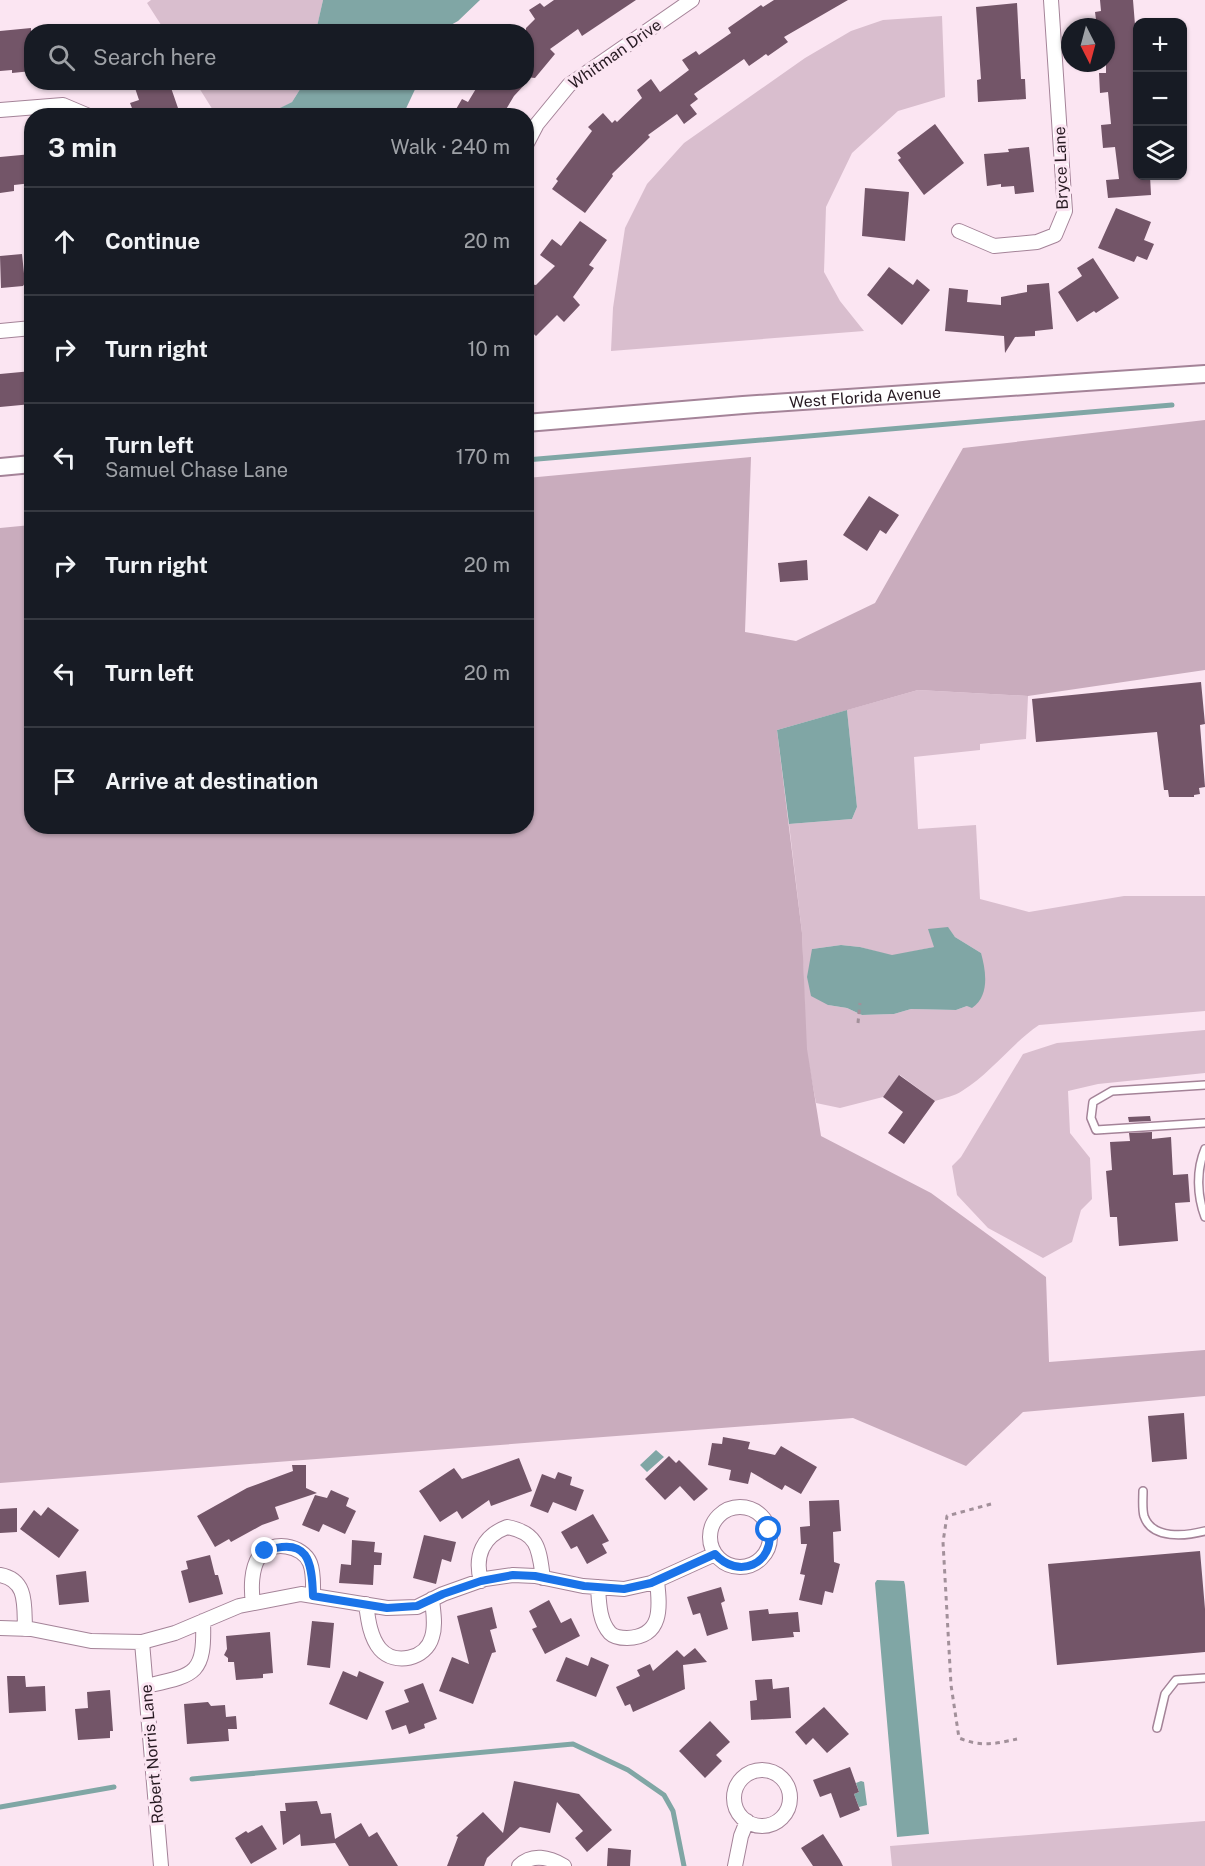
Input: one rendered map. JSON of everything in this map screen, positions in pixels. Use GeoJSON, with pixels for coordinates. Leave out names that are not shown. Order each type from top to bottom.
{"type":"FeatureCollection","features":[{"type":"Feature","properties":{"kind":"street","name":"Whitman Drive"},"geometry":{"type":"LineString","coordinates":[[534,130],[569,84],[692,0]]}},
{"type":"Feature","properties":{"kind":"street","name":"Bryce Lane"},"geometry":{"type":"LineString","coordinates":[[959,231],[994,246],[1037,242],[1055,235],[1065,211],[1051,0]]}},
{"type":"Feature","properties":{"kind":"street"},"geometry":{"type":"LineString","coordinates":[[25,108],[63,105],[70,108]]}},
{"type":"Feature","properties":{"kind":"street"},"geometry":{"type":"LineString","coordinates":[[0,110],[24,108]]}},
{"type":"Feature","properties":{"kind":"street"},"geometry":{"type":"LineString","coordinates":[[0,331],[24,329]]}},
{"type":"Feature","properties":{"kind":"street","name":"West Florida Avenue"},"geometry":{"type":"LineString","coordinates":[[534,422],[743,405],[1205,374]]}},
{"type":"Feature","properties":{"kind":"street"},"geometry":{"type":"LineString","coordinates":[[0,466],[24,464]]}},
{"type":"Feature","properties":{"kind":"street"},"geometry":{"type":"LineString","coordinates":[[741,1507],[752,1510],[765,1520],[770,1542],[759,1561],[744,1567],[733,1566],[723,1562],[715,1554],[710,1533],[713,1523],[720,1515],[730,1509],[741,1507]]}},
{"type":"Feature","properties":{"kind":"street"},"geometry":{"type":"LineString","coordinates":[[481,1581],[480,1548],[496,1531],[507,1527],[529,1535],[534,1541],[539,1550],[543,1578]]}},
{"type":"Feature","properties":{"kind":"street"},"geometry":{"type":"LineString","coordinates":[[253,1603],[252,1582],[258,1558],[265,1551],[277,1547],[288,1546],[306,1555],[311,1565],[313,1596]]}},
{"type":"Feature","properties":{"kind":"street"},"geometry":{"type":"LineString","coordinates":[[0,1628],[25,1629],[92,1641],[142,1642],[175,1633],[239,1606],[301,1594],[387,1608],[417,1606],[481,1581],[513,1575],[584,1586],[624,1589],[657,1581],[715,1554]]}},
{"type":"Feature","properties":{"kind":"street"},"geometry":{"type":"LineString","coordinates":[[0,1575],[10,1578],[22,1592],[25,1629]]}},
{"type":"Feature","properties":{"kind":"street"},"geometry":{"type":"LineString","coordinates":[[598,1587],[599,1606],[606,1627],[611,1634],[629,1638],[640,1636],[651,1629],[657,1619],[660,1605],[657,1581]]}},
{"type":"Feature","properties":{"kind":"street"},"geometry":{"type":"LineString","coordinates":[[366,1605],[371,1631],[378,1647],[388,1656],[411,1658],[429,1647],[433,1635],[432,1599]]}},
{"type":"Feature","properties":{"kind":"street"},"geometry":{"type":"LineString","coordinates":[[146,1686],[173,1680],[196,1667],[202,1659],[204,1649],[203,1621]]}},
{"type":"Feature","properties":{"kind":"street","name":"Robert Norris Lane"},"geometry":{"type":"LineString","coordinates":[[142,1642],[161,1866]]}},
{"type":"Feature","properties":{"kind":"street"},"geometry":{"type":"LineString","coordinates":[[766,1770],[777,1774],[789,1790],[789,1803],[786,1811],[778,1820],[770,1824],[757,1825],[747,1821],[736,1808],[734,1796],[737,1785],[744,1776],[754,1771],[766,1770]]}},
{"type":"Feature","properties":{"kind":"street"},"geometry":{"type":"LineString","coordinates":[[735,1866],[741,1836],[747,1821]]}},
{"type":"Feature","properties":{"kind":"street"},"geometry":{"type":"LineString","coordinates":[[519,1866],[530,1858],[544,1857],[564,1866]]}},
{"type":"Feature","properties":{"kind":"lane"},"geometry":{"type":"LineString","coordinates":[[1205,1085],[1112,1091],[1093,1102],[1091,1118],[1096,1130],[1205,1123]]}},
{"type":"Feature","properties":{"kind":"lane"},"geometry":{"type":"LineString","coordinates":[[1205,1149],[1199,1164],[1200,1203],[1205,1217]]}},
{"type":"Feature","properties":{"kind":"lane"},"geometry":{"type":"LineString","coordinates":[[1143,1491],[1144,1517],[1153,1528],[1169,1535],[1205,1531]]}},
{"type":"Feature","properties":{"kind":"lane"},"geometry":{"type":"LineString","coordinates":[[1157,1728],[1165,1694],[1176,1680],[1205,1678]]}},
{"type":"Feature","properties":{"kind":"path"},"geometry":{"type":"LineString","coordinates":[[858,1023],[860,1003]]}},
{"type":"Feature","properties":{"kind":"path"},"geometry":{"type":"LineString","coordinates":[[991,1504],[947,1516],[943,1542],[951,1685],[959,1738],[975,1744],[997,1744],[1017,1739]]}},
{"type":"Feature","properties":{"kind":"shaded area"},"geometry":{"type":"Polygon","coordinates":[[[151,0],[323,0],[318,24],[160,24],[147,3],[151,0]]]}},
{"type":"Feature","properties":{"kind":"shaded area"},"geometry":{"type":"Polygon","coordinates":[[[323,0],[480,0],[453,24],[318,24],[323,0]]]}},
{"type":"Feature","properties":{"kind":"shaded area"},"geometry":{"type":"Polygon","coordinates":[[[942,16],[945,97],[898,111],[852,153],[826,207],[824,272],[840,301],[864,331],[611,351],[613,308],[625,228],[647,184],[684,143],[805,58],[851,31],[883,20],[942,16]]]}},
{"type":"Feature","properties":{"kind":"shaded area"},"geometry":{"type":"Polygon","coordinates":[[[200,90],[300,90],[292,102],[281,108],[212,108],[200,90]]]}},
{"type":"Feature","properties":{"kind":"shaded area"},"geometry":{"type":"Polygon","coordinates":[[[300,90],[415,90],[406,108],[280,108],[292,102],[300,90]]]}},
{"type":"Feature","properties":{"kind":"shaded area"},"geometry":{"type":"Polygon","coordinates":[[[1205,420],[1205,670],[1028,696],[918,690],[777,730],[802,933],[807,1049],[821,1136],[931,1193],[1046,1277],[1049,1362],[1205,1350],[1205,1396],[1023,1412],[966,1466],[853,1418],[0,1483],[0,528],[24,526],[24,834],[534,834],[534,477],[751,457],[745,632],[796,641],[875,603],[963,448],[1205,420]]]}},
{"type":"Feature","properties":{"kind":"shaded area"},"geometry":{"type":"Polygon","coordinates":[[[918,690],[1028,696],[1026,739],[980,744],[980,750],[914,757],[918,829],[976,825],[980,899],[1029,912],[1124,896],[1205,896],[1205,1011],[1039,1025],[972,1084],[956,1094],[935,1101],[900,1075],[883,1097],[840,1108],[816,1103],[806,1049],[802,933],[789,824],[852,819],[857,807],[847,710],[918,690]],[[948,928],[934,947],[892,956],[860,947],[841,945],[812,949],[828,1005],[847,1008],[862,1015],[894,1014],[911,1009],[956,1010],[967,1006],[981,953],[955,937],[948,928]]]}},
{"type":"Feature","properties":{"kind":"shaded area"},"geometry":{"type":"Polygon","coordinates":[[[847,710],[857,807],[852,819],[789,824],[777,730],[847,710]]]}},
{"type":"Feature","properties":{"kind":"shaded area"},"geometry":{"type":"Polygon","coordinates":[[[948,927],[955,937],[981,953],[985,975],[984,990],[978,1003],[972,1008],[967,1006],[956,1010],[911,1009],[894,1014],[862,1015],[847,1008],[828,1005],[811,996],[807,977],[812,949],[841,945],[892,955],[934,947],[928,929],[948,927]]]}},
{"type":"Feature","properties":{"kind":"shaded area"},"geometry":{"type":"Polygon","coordinates":[[[1205,1030],[1205,1073],[1098,1084],[1068,1091],[1070,1133],[1090,1158],[1092,1199],[1081,1210],[1072,1242],[1043,1258],[988,1228],[957,1195],[952,1166],[961,1157],[1023,1054],[1057,1043],[1205,1030]]]}},
{"type":"Feature","properties":{"kind":"shaded area"},"geometry":{"type":"Polygon","coordinates":[[[656,1450],[664,1457],[647,1472],[640,1465],[656,1450]]]}},
{"type":"Feature","properties":{"kind":"shaded area"},"geometry":{"type":"Polygon","coordinates":[[[877,1580],[904,1581],[905,1585],[929,1834],[897,1837],[875,1583],[877,1580]]]}},
{"type":"Feature","properties":{"kind":"shaded area"},"geometry":{"type":"Polygon","coordinates":[[[864,1782],[867,1805],[859,1807],[854,1794],[859,1792],[856,1783],[864,1782]]]}},
{"type":"Feature","properties":{"kind":"shaded area"},"geometry":{"type":"Polygon","coordinates":[[[1205,1821],[1205,1866],[892,1866],[890,1846],[1205,1821]]]}},
{"type":"Feature","properties":{"kind":"building"},"geometry":{"type":"Polygon","coordinates":[[[554,0],[636,0],[582,36],[578,29],[550,49],[555,54],[534,78],[534,24],[530,24],[535,19],[529,10],[540,3],[544,7],[554,0]]]}},
{"type":"Feature","properties":{"kind":"building"},"geometry":{"type":"Polygon","coordinates":[[[774,0],[848,0],[784,37],[788,42],[768,56],[766,54],[749,66],[744,59],[694,94],[698,99],[690,105],[697,114],[684,124],[677,114],[648,135],[650,137],[612,174],[613,176],[585,213],[552,189],[558,181],[556,179],[592,131],[588,127],[603,113],[612,123],[615,120],[617,122],[642,98],[637,90],[651,79],[660,92],[689,70],[682,60],[696,51],[699,55],[731,33],[728,28],[761,5],[763,7],[774,0]]]}},
{"type":"Feature","properties":{"kind":"building"},"geometry":{"type":"Polygon","coordinates":[[[1100,0],[1133,0],[1133,180],[1150,180],[1151,195],[1108,198],[1106,180],[1119,179],[1115,147],[1103,148],[1101,125],[1111,124],[1108,92],[1100,93],[1099,73],[1115,72],[1115,18],[1096,18],[1095,12],[1101,11],[1100,0]]]}},
{"type":"Feature","properties":{"kind":"building"},"geometry":{"type":"Polygon","coordinates":[[[1017,3],[1021,79],[1025,79],[1026,99],[978,102],[977,80],[981,79],[976,7],[1017,3]]]}},
{"type":"Feature","properties":{"kind":"building"},"geometry":{"type":"Polygon","coordinates":[[[24,29],[24,72],[0,71],[0,31],[24,29]]]}},
{"type":"Feature","properties":{"kind":"building"},"geometry":{"type":"Polygon","coordinates":[[[136,90],[172,90],[178,108],[132,108],[130,103],[139,100],[136,90]]]}},
{"type":"Feature","properties":{"kind":"building"},"geometry":{"type":"Polygon","coordinates":[[[475,90],[520,90],[507,108],[457,108],[462,99],[468,102],[475,90]]]}},
{"type":"Feature","properties":{"kind":"building"},"geometry":{"type":"Polygon","coordinates":[[[935,124],[964,163],[924,195],[898,160],[901,158],[897,153],[935,124]]]}},
{"type":"Feature","properties":{"kind":"building"},"geometry":{"type":"Polygon","coordinates":[[[1029,147],[1034,192],[1015,194],[1014,186],[1001,187],[1001,184],[987,186],[984,154],[1009,152],[1008,149],[1029,147]]]}},
{"type":"Feature","properties":{"kind":"building"},"geometry":{"type":"Polygon","coordinates":[[[24,155],[24,184],[14,185],[14,191],[0,193],[0,157],[24,155]]]}},
{"type":"Feature","properties":{"kind":"building"},"geometry":{"type":"Polygon","coordinates":[[[865,188],[909,192],[905,241],[862,236],[865,188]]]}},
{"type":"Feature","properties":{"kind":"building"},"geometry":{"type":"Polygon","coordinates":[[[1116,208],[1151,222],[1144,240],[1154,244],[1147,260],[1137,256],[1134,262],[1098,248],[1116,208]]]}},
{"type":"Feature","properties":{"kind":"building"},"geometry":{"type":"Polygon","coordinates":[[[580,221],[607,240],[589,265],[594,268],[573,297],[580,305],[564,322],[557,315],[536,336],[534,334],[534,285],[555,266],[540,255],[552,239],[561,246],[580,221]]]}},
{"type":"Feature","properties":{"kind":"building"},"geometry":{"type":"Polygon","coordinates":[[[22,254],[23,286],[1,288],[0,256],[22,254]]]}},
{"type":"Feature","properties":{"kind":"building"},"geometry":{"type":"Polygon","coordinates":[[[1093,258],[1119,298],[1077,322],[1058,292],[1082,276],[1077,268],[1093,258]]]}},
{"type":"Feature","properties":{"kind":"building"},"geometry":{"type":"Polygon","coordinates":[[[889,267],[913,285],[917,279],[930,290],[902,325],[867,295],[889,267]]]}},
{"type":"Feature","properties":{"kind":"building"},"geometry":{"type":"Polygon","coordinates":[[[1049,283],[1053,329],[1035,331],[1035,336],[1015,337],[1005,353],[1004,336],[945,331],[949,288],[968,290],[967,302],[1001,305],[1001,297],[1027,292],[1027,285],[1049,283]]]}},
{"type":"Feature","properties":{"kind":"building"},"geometry":{"type":"Polygon","coordinates":[[[24,372],[24,405],[0,407],[0,374],[24,372]]]}},
{"type":"Feature","properties":{"kind":"building"},"geometry":{"type":"Polygon","coordinates":[[[869,496],[899,515],[886,534],[880,530],[867,551],[843,535],[869,496]]]}},
{"type":"Feature","properties":{"kind":"building"},"geometry":{"type":"Polygon","coordinates":[[[807,560],[808,580],[780,582],[778,563],[807,560]]]}},
{"type":"Feature","properties":{"kind":"building"},"geometry":{"type":"Polygon","coordinates":[[[1201,682],[1205,724],[1200,725],[1205,787],[1199,788],[1200,794],[1194,797],[1169,797],[1168,790],[1164,790],[1157,732],[1036,742],[1032,699],[1201,682]]]}},
{"type":"Feature","properties":{"kind":"building"},"geometry":{"type":"Polygon","coordinates":[[[899,1075],[935,1101],[904,1144],[888,1133],[903,1112],[883,1097],[899,1075]]]}},
{"type":"Feature","properties":{"kind":"building"},"geometry":{"type":"Polygon","coordinates":[[[1150,1116],[1151,1121],[1129,1122],[1128,1117],[1150,1116]]]}},
{"type":"Feature","properties":{"kind":"building"},"geometry":{"type":"Polygon","coordinates":[[[1152,1132],[1152,1139],[1171,1137],[1173,1175],[1188,1174],[1190,1202],[1175,1203],[1178,1241],[1119,1246],[1117,1217],[1110,1217],[1106,1171],[1112,1170],[1110,1142],[1130,1141],[1129,1133],[1152,1132]]]}},
{"type":"Feature","properties":{"kind":"building"},"geometry":{"type":"Polygon","coordinates":[[[1184,1413],[1187,1459],[1152,1462],[1148,1416],[1184,1413]]]}},
{"type":"Feature","properties":{"kind":"building"},"geometry":{"type":"Polygon","coordinates":[[[723,1437],[750,1442],[748,1449],[775,1455],[781,1446],[817,1467],[801,1494],[785,1485],[782,1490],[751,1472],[748,1484],[729,1480],[731,1470],[708,1465],[712,1443],[722,1444],[723,1437]]]}},
{"type":"Feature","properties":{"kind":"building"},"geometry":{"type":"Polygon","coordinates":[[[669,1456],[676,1463],[679,1460],[708,1489],[694,1501],[680,1486],[665,1500],[645,1479],[669,1456]]]}},
{"type":"Feature","properties":{"kind":"building"},"geometry":{"type":"Polygon","coordinates":[[[519,1458],[532,1491],[491,1506],[489,1500],[462,1519],[457,1511],[440,1522],[419,1491],[454,1468],[462,1479],[519,1458]]]}},
{"type":"Feature","properties":{"kind":"building"},"geometry":{"type":"Polygon","coordinates":[[[292,1465],[306,1465],[306,1488],[317,1493],[275,1507],[279,1519],[262,1525],[231,1542],[229,1539],[215,1547],[197,1516],[247,1488],[293,1471],[292,1465]]]}},
{"type":"Feature","properties":{"kind":"building"},"geometry":{"type":"Polygon","coordinates":[[[558,1472],[572,1477],[570,1485],[584,1490],[576,1511],[553,1502],[548,1513],[530,1506],[542,1474],[555,1479],[558,1472]]]}},
{"type":"Feature","properties":{"kind":"building"},"geometry":{"type":"Polygon","coordinates":[[[331,1490],[349,1498],[346,1506],[356,1511],[345,1534],[323,1524],[319,1532],[302,1525],[315,1495],[327,1498],[331,1490]]]}},
{"type":"Feature","properties":{"kind":"building"},"geometry":{"type":"Polygon","coordinates":[[[839,1500],[841,1531],[833,1532],[834,1562],[840,1564],[833,1593],[825,1591],[822,1605],[799,1600],[805,1575],[800,1574],[807,1544],[801,1544],[800,1527],[810,1526],[809,1501],[839,1500]]]}},
{"type":"Feature","properties":{"kind":"building"},"geometry":{"type":"Polygon","coordinates":[[[48,1507],[79,1530],[59,1558],[20,1529],[34,1510],[41,1516],[48,1507]]]}},
{"type":"Feature","properties":{"kind":"building"},"geometry":{"type":"Polygon","coordinates":[[[17,1508],[17,1532],[0,1533],[0,1509],[17,1508]]]}},
{"type":"Feature","properties":{"kind":"building"},"geometry":{"type":"Polygon","coordinates":[[[593,1514],[609,1541],[602,1544],[607,1553],[587,1564],[577,1546],[571,1549],[561,1532],[593,1514]]]}},
{"type":"Feature","properties":{"kind":"building"},"geometry":{"type":"Polygon","coordinates":[[[424,1535],[456,1542],[451,1562],[442,1559],[436,1584],[413,1578],[424,1535]]]}},
{"type":"Feature","properties":{"kind":"building"},"geometry":{"type":"Polygon","coordinates":[[[352,1540],[375,1542],[374,1552],[382,1553],[381,1565],[374,1565],[373,1585],[339,1583],[341,1564],[351,1565],[352,1540]]]}},
{"type":"Feature","properties":{"kind":"building"},"geometry":{"type":"Polygon","coordinates":[[[1200,1551],[1205,1609],[1205,1652],[1057,1665],[1048,1564],[1200,1551]]]}},
{"type":"Feature","properties":{"kind":"building"},"geometry":{"type":"Polygon","coordinates":[[[210,1555],[223,1594],[189,1603],[181,1571],[188,1569],[186,1561],[210,1555]]]}},
{"type":"Feature","properties":{"kind":"building"},"geometry":{"type":"Polygon","coordinates":[[[86,1571],[89,1602],[59,1605],[56,1575],[86,1571]]]}},
{"type":"Feature","properties":{"kind":"building"},"geometry":{"type":"Polygon","coordinates":[[[721,1587],[725,1601],[721,1603],[728,1629],[707,1636],[700,1613],[693,1615],[687,1597],[721,1587]]]}},
{"type":"Feature","properties":{"kind":"building"},"geometry":{"type":"Polygon","coordinates":[[[549,1600],[561,1623],[571,1618],[580,1636],[545,1654],[532,1629],[537,1627],[529,1611],[549,1600]]]}},
{"type":"Feature","properties":{"kind":"building"},"geometry":{"type":"Polygon","coordinates":[[[492,1607],[497,1628],[490,1630],[496,1652],[492,1653],[473,1704],[439,1691],[452,1657],[469,1664],[457,1616],[492,1607]]]}},
{"type":"Feature","properties":{"kind":"building"},"geometry":{"type":"Polygon","coordinates":[[[768,1609],[769,1614],[798,1612],[800,1632],[793,1632],[794,1637],[752,1641],[749,1611],[768,1609]]]}},
{"type":"Feature","properties":{"kind":"building"},"geometry":{"type":"Polygon","coordinates":[[[312,1621],[334,1623],[330,1668],[307,1665],[312,1621]]]}},
{"type":"Feature","properties":{"kind":"building"},"geometry":{"type":"Polygon","coordinates":[[[270,1632],[273,1673],[263,1674],[263,1678],[236,1680],[234,1662],[228,1662],[228,1658],[224,1655],[227,1649],[226,1636],[270,1632]]]}},
{"type":"Feature","properties":{"kind":"building"},"geometry":{"type":"Polygon","coordinates":[[[695,1648],[707,1662],[683,1665],[685,1689],[633,1712],[630,1704],[625,1706],[616,1687],[640,1676],[637,1670],[650,1664],[653,1671],[677,1650],[684,1657],[695,1648]]]}},
{"type":"Feature","properties":{"kind":"building"},"geometry":{"type":"Polygon","coordinates":[[[566,1657],[588,1666],[591,1657],[609,1665],[596,1697],[556,1681],[566,1657]]]}},
{"type":"Feature","properties":{"kind":"building"},"geometry":{"type":"Polygon","coordinates":[[[343,1671],[357,1677],[359,1671],[384,1682],[367,1720],[329,1704],[343,1671]]]}},
{"type":"Feature","properties":{"kind":"building"},"geometry":{"type":"Polygon","coordinates":[[[7,1676],[25,1676],[26,1687],[45,1686],[46,1711],[9,1713],[7,1676]]]}},
{"type":"Feature","properties":{"kind":"building"},"geometry":{"type":"Polygon","coordinates":[[[772,1679],[773,1689],[789,1687],[791,1718],[751,1720],[750,1701],[757,1700],[755,1680],[772,1679]]]}},
{"type":"Feature","properties":{"kind":"building"},"geometry":{"type":"Polygon","coordinates":[[[423,1683],[437,1719],[424,1724],[425,1728],[409,1734],[406,1725],[392,1730],[385,1711],[409,1702],[404,1690],[423,1683]]]}},
{"type":"Feature","properties":{"kind":"building"},"geometry":{"type":"Polygon","coordinates":[[[110,1690],[113,1731],[110,1731],[110,1738],[78,1740],[75,1709],[88,1708],[87,1692],[110,1690]]]}},
{"type":"Feature","properties":{"kind":"building"},"geometry":{"type":"Polygon","coordinates":[[[208,1702],[211,1706],[225,1705],[226,1717],[236,1716],[237,1729],[228,1729],[229,1741],[187,1744],[184,1704],[208,1702]]]}},
{"type":"Feature","properties":{"kind":"building"},"geometry":{"type":"Polygon","coordinates":[[[824,1707],[849,1734],[827,1753],[813,1738],[806,1745],[795,1732],[824,1707]]]}},
{"type":"Feature","properties":{"kind":"building"},"geometry":{"type":"Polygon","coordinates":[[[710,1721],[730,1742],[716,1755],[722,1761],[705,1778],[679,1751],[710,1721]]]}},
{"type":"Feature","properties":{"kind":"building"},"geometry":{"type":"Polygon","coordinates":[[[850,1767],[859,1792],[854,1794],[860,1810],[840,1818],[831,1793],[820,1797],[813,1780],[850,1767]]]}},
{"type":"Feature","properties":{"kind":"building"},"geometry":{"type":"Polygon","coordinates":[[[514,1781],[579,1794],[612,1830],[587,1852],[575,1838],[583,1831],[557,1802],[550,1833],[520,1827],[487,1858],[484,1866],[447,1866],[458,1837],[456,1836],[483,1812],[503,1833],[514,1781]]]}},
{"type":"Feature","properties":{"kind":"building"},"geometry":{"type":"Polygon","coordinates":[[[317,1801],[321,1814],[331,1813],[335,1839],[361,1823],[369,1837],[377,1832],[398,1866],[349,1866],[335,1843],[301,1846],[300,1834],[283,1845],[280,1811],[286,1811],[285,1803],[317,1801]]]}},
{"type":"Feature","properties":{"kind":"building"},"geometry":{"type":"Polygon","coordinates":[[[262,1825],[277,1849],[251,1864],[235,1838],[262,1825]]]}},
{"type":"Feature","properties":{"kind":"building"},"geometry":{"type":"Polygon","coordinates":[[[823,1834],[843,1866],[813,1866],[801,1848],[823,1834]]]}},
{"type":"Feature","properties":{"kind":"building"},"geometry":{"type":"Polygon","coordinates":[[[608,1848],[631,1850],[630,1866],[607,1866],[608,1848]]]}},
{"type":"Feature","properties":{"kind":"waterway"},"geometry":{"type":"LineString","coordinates":[[534,459],[1172,405]]}},
{"type":"Feature","properties":{"kind":"waterway"},"geometry":{"type":"LineString","coordinates":[[192,1779],[573,1744],[628,1770],[664,1795],[673,1811],[684,1866]]}},
{"type":"Feature","properties":{"kind":"waterway"},"geometry":{"type":"LineString","coordinates":[[0,1807],[114,1787]]}},
{"type":"Feature","properties":{"kind":"route"},"geometry":{"type":"LineString","coordinates":[[265,1551],[288,1546],[306,1555],[311,1565],[313,1596],[387,1608],[417,1606],[485,1579],[513,1575],[535,1576],[584,1586],[624,1589],[651,1583],[715,1554],[728,1565],[749,1566],[759,1561],[769,1547],[769,1530]]}}]}
